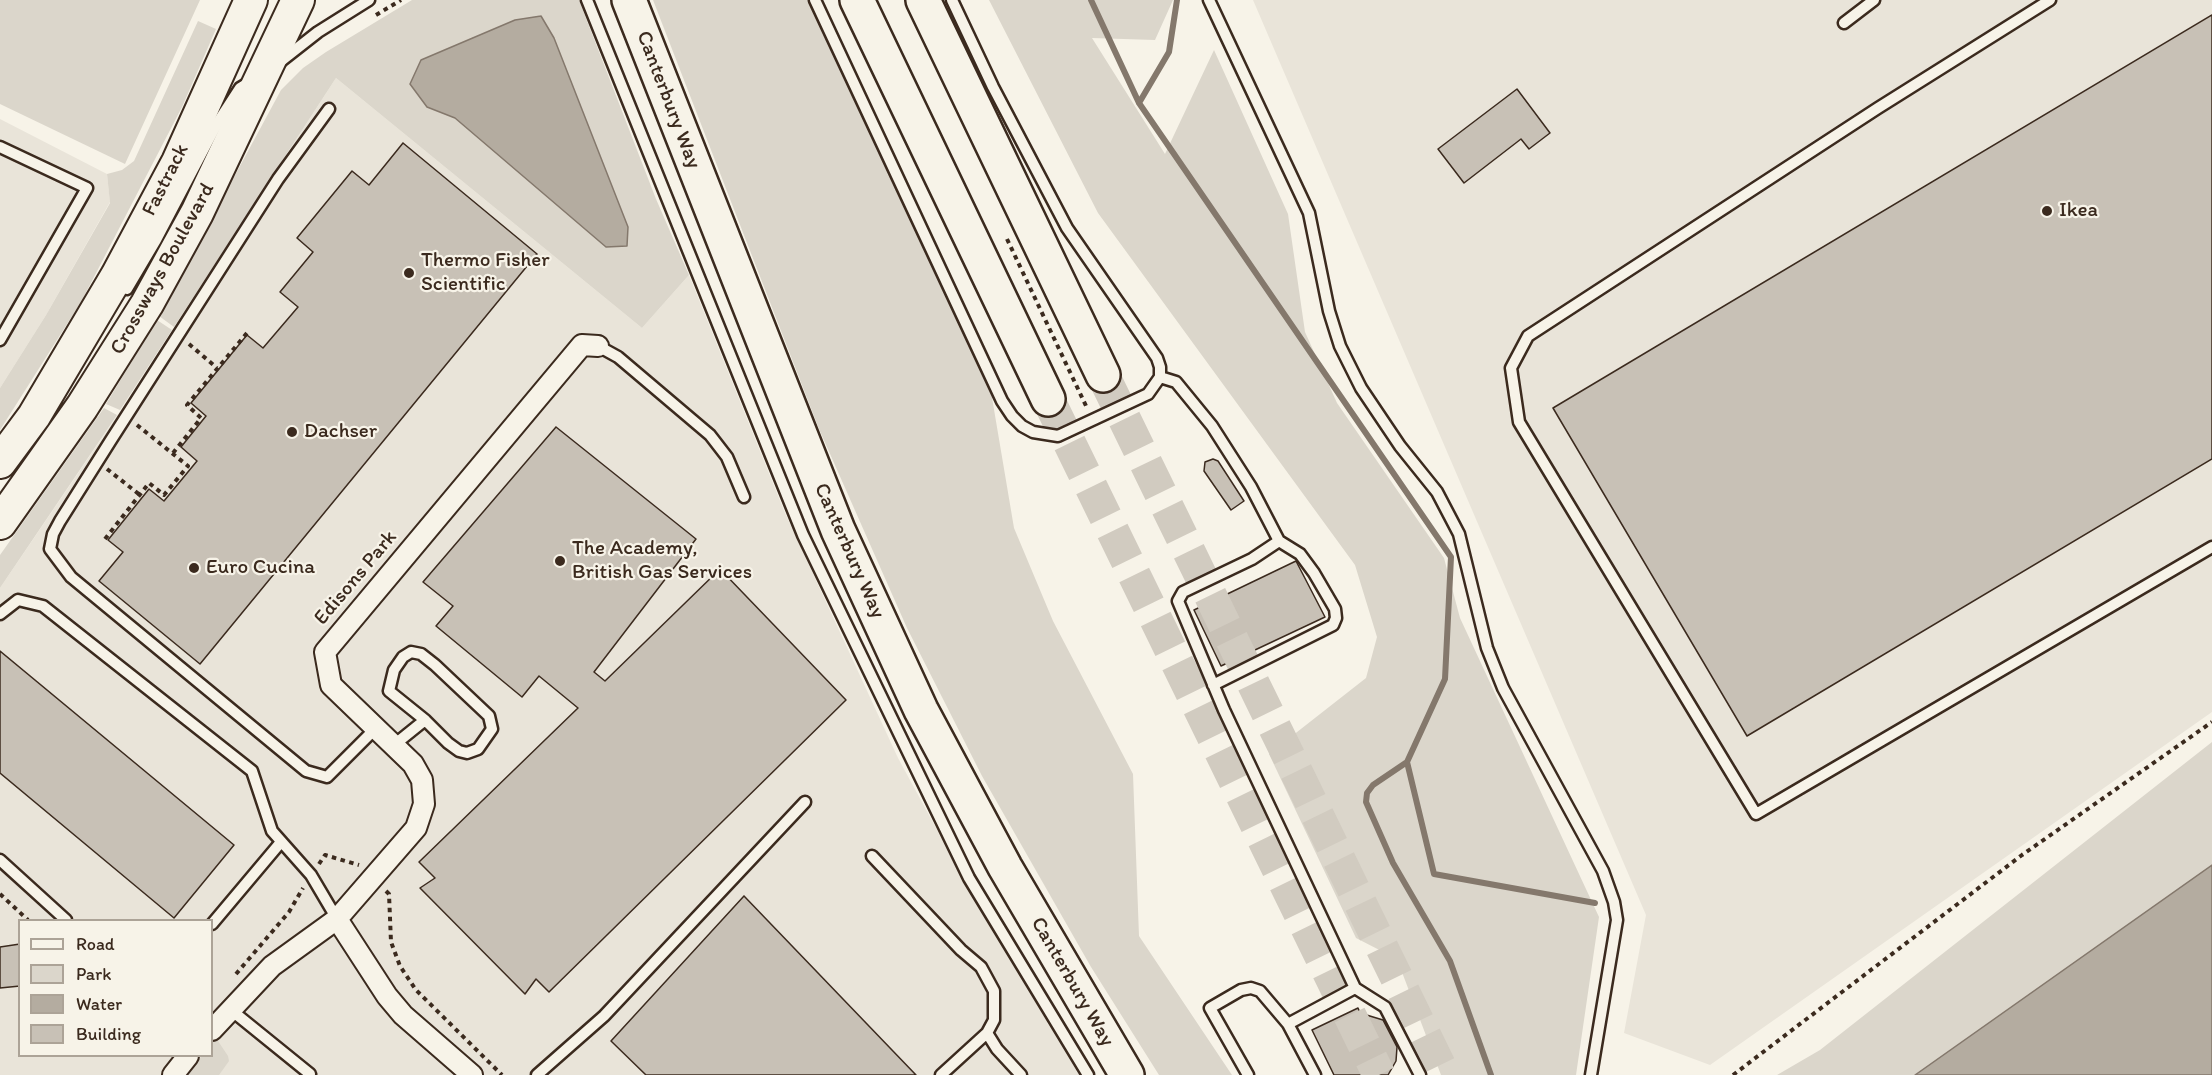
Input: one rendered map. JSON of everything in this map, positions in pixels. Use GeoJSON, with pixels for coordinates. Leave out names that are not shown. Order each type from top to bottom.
{"type":"FeatureCollection","features":[{"type":"Feature","properties":{"kind":"highway","name":"Canterbury Way"},"geometry":{"type":"LineString","coordinates":[[629,0],[838,530],[921,710],[1005,867],[1127,1075]]}},
{"type":"Feature","properties":{"kind":"highway"},"geometry":{"type":"LineString","coordinates":[[857,0],[1048,399]]}},
{"type":"Feature","properties":{"kind":"highway"},"geometry":{"type":"LineString","coordinates":[[923,0],[1103,375]]}},
{"type":"Feature","properties":{"kind":"main road","name":"Crossways Boulevard"},"geometry":{"type":"LineString","coordinates":[[0,462],[34,416],[117,276],[178,162],[251,0]]}},
{"type":"Feature","properties":{"kind":"main road","name":"Crossways Boulevard"},"geometry":{"type":"LineString","coordinates":[[0,523],[82,407],[147,304],[197,213],[266,73],[298,0]]}},
{"type":"Feature","properties":{"kind":"street","name":"Edisons Park"},"geometry":{"type":"LineString","coordinates":[[213,1029],[272,966],[337,919],[416,828],[424,804],[422,780],[412,764],[331,685],[325,652],[582,345],[598,346]]}},
{"type":"Feature","properties":{"kind":"street"},"geometry":{"type":"LineString","coordinates":[[337,919],[387,996],[403,1015],[472,1075]]}},
{"type":"Feature","properties":{"kind":"street"},"geometry":{"type":"LineString","coordinates":[[173,1075],[187,1057]]}},
{"type":"Feature","properties":{"kind":"lane","name":"Fastrack"},"geometry":{"type":"LineString","coordinates":[[121,299],[156,240],[218,122],[240,88],[266,73],[318,32],[369,0]]}},
{"type":"Feature","properties":{"kind":"lane"},"geometry":{"type":"LineString","coordinates":[[587,0],[803,535],[969,878],[1088,1075]]}},
{"type":"Feature","properties":{"kind":"lane"},"geometry":{"type":"LineString","coordinates":[[815,0],[1012,416],[1033,432],[1058,436],[1148,394],[1160,377],[1157,358],[1067,228],[993,87],[952,0]]}},
{"type":"Feature","properties":{"kind":"lane"},"geometry":{"type":"LineString","coordinates":[[1209,0],[1309,213],[1329,311],[1340,346],[1361,388],[1400,446],[1437,492],[1459,534],[1471,572],[1487,648],[1503,688],[1603,871],[1614,902],[1617,920],[1591,1075]]}},
{"type":"Feature","properties":{"kind":"lane"},"geometry":{"type":"LineString","coordinates":[[1844,23],[1874,0]]}},
{"type":"Feature","properties":{"kind":"lane"},"geometry":{"type":"LineString","coordinates":[[2050,0],[1868,115],[1528,336],[1510,368],[1519,422],[1756,814],[2212,547]]}},
{"type":"Feature","properties":{"kind":"lane"},"geometry":{"type":"LineString","coordinates":[[329,109],[278,179],[180,336],[126,417],[53,534],[50,549],[71,577],[306,771],[327,777],[375,729]]}},
{"type":"Feature","properties":{"kind":"lane"},"geometry":{"type":"LineString","coordinates":[[0,147],[87,188],[0,340]]}},
{"type":"Feature","properties":{"kind":"lane"},"geometry":{"type":"LineString","coordinates":[[598,346],[618,357],[710,435],[727,457],[744,497]]}},
{"type":"Feature","properties":{"kind":"lane"},"geometry":{"type":"LineString","coordinates":[[34,416],[84,355]]}},
{"type":"Feature","properties":{"kind":"lane"},"geometry":{"type":"LineString","coordinates":[[1160,377],[1176,382],[1212,426],[1251,487],[1279,541],[1300,554],[1335,609],[1333,625],[1213,685]]}},
{"type":"Feature","properties":{"kind":"lane"},"geometry":{"type":"LineString","coordinates":[[1279,541],[1252,559],[1183,592],[1178,601],[1213,685],[1355,988],[1385,1007],[1420,1075]]}},
{"type":"Feature","properties":{"kind":"lane"},"geometry":{"type":"LineString","coordinates":[[0,614],[18,600],[43,606],[252,771],[272,831],[311,875],[337,919]]}},
{"type":"Feature","properties":{"kind":"lane"},"geometry":{"type":"LineString","coordinates":[[411,652],[421,654],[435,665],[489,716],[492,729],[478,749],[467,753],[459,751],[448,743],[425,720],[389,691],[394,670],[403,657],[411,652]]}},
{"type":"Feature","properties":{"kind":"lane"},"geometry":{"type":"LineString","coordinates":[[394,745],[425,720]]}},
{"type":"Feature","properties":{"kind":"lane"},"geometry":{"type":"LineString","coordinates":[[537,1075],[604,1016],[805,802]]}},
{"type":"Feature","properties":{"kind":"lane"},"geometry":{"type":"LineString","coordinates":[[213,923],[281,842]]}},
{"type":"Feature","properties":{"kind":"lane"},"geometry":{"type":"LineString","coordinates":[[872,856],[961,950],[981,967],[994,991],[996,1003],[994,1020],[987,1033],[941,1075]]}},
{"type":"Feature","properties":{"kind":"lane"},"geometry":{"type":"LineString","coordinates":[[0,860],[64,919]]}},
{"type":"Feature","properties":{"kind":"lane"},"geometry":{"type":"LineString","coordinates":[[1248,1075],[1210,1008],[1241,990],[1251,988],[1260,991],[1288,1024],[1315,1075]]}},
{"type":"Feature","properties":{"kind":"lane"},"geometry":{"type":"LineString","coordinates":[[1288,1024],[1355,988]]}},
{"type":"Feature","properties":{"kind":"lane"},"geometry":{"type":"LineString","coordinates":[[231,1010],[310,1074]]}},
{"type":"Feature","properties":{"kind":"lane"},"geometry":{"type":"LineString","coordinates":[[987,1033],[1021,1075]]}},
{"type":"Feature","properties":{"kind":"path"},"geometry":{"type":"LineString","coordinates":[[173,453],[201,418],[187,405],[247,333]]}},
{"type":"Feature","properties":{"kind":"path"},"geometry":{"type":"LineString","coordinates":[[180,336],[217,368]]}},
{"type":"Feature","properties":{"kind":"path"},"geometry":{"type":"LineString","coordinates":[[105,539],[150,483],[164,495],[188,466],[126,417]]}},
{"type":"Feature","properties":{"kind":"path"},"geometry":{"type":"LineString","coordinates":[[98,462],[140,495]]}},
{"type":"Feature","properties":{"kind":"path"},"geometry":{"type":"LineString","coordinates":[[1733,1075],[2022,855],[2212,722]]}},
{"type":"Feature","properties":{"kind":"path"},"geometry":{"type":"LineString","coordinates":[[0,894],[26,919]]}},
{"type":"Feature","properties":{"kind":"shaded area"},"geometry":{"type":"Polygon","coordinates":[[[1253,0],[2212,0],[2212,712],[1710,1065],[1624,1033],[1646,915],[1253,0]]]}},
{"type":"Feature","properties":{"kind":"shaded area"},"geometry":{"type":"Polygon","coordinates":[[[336,78],[642,328],[689,275],[785,513],[898,758],[980,909],[1081,1075],[0,1075],[0,588],[119,413],[336,78]]]}},
{"type":"Feature","properties":{"kind":"shaded area"},"geometry":{"type":"Polygon","coordinates":[[[0,119],[107,174],[110,202],[46,315],[0,388],[0,119]]]}},
{"type":"Feature","properties":{"kind":"green space"},"geometry":{"type":"Polygon","coordinates":[[[0,0],[200,0],[125,164],[0,104],[0,0]]]}},
{"type":"Feature","properties":{"kind":"green space"},"geometry":{"type":"Polygon","coordinates":[[[412,0],[579,0],[656,199],[689,275],[642,328],[336,78],[174,327],[159,316],[281,90],[303,68],[326,52],[412,0]]]}},
{"type":"Feature","properties":{"kind":"green space"},"geometry":{"type":"Polygon","coordinates":[[[653,0],[815,0],[987,368],[1014,528],[1053,621],[1133,774],[1139,936],[1232,1075],[1159,1075],[1091,967],[982,776],[907,628],[819,429],[653,0]]]}},
{"type":"Feature","properties":{"kind":"green space"},"geometry":{"type":"Polygon","coordinates":[[[989,0],[1173,0],[1155,40],[1092,38],[1165,154],[1214,50],[1288,214],[1305,332],[1337,403],[1444,558],[1460,618],[1599,917],[1576,1075],[1441,1075],[1397,959],[1356,938],[1269,754],[1366,678],[1377,637],[1355,565],[1098,213],[989,0]]]}},
{"type":"Feature","properties":{"kind":"green space"},"geometry":{"type":"Polygon","coordinates":[[[198,21],[216,29],[182,107],[81,302],[0,430],[0,388],[46,315],[110,203],[107,174],[122,170],[134,161],[198,21]]]}},
{"type":"Feature","properties":{"kind":"green space"},"geometry":{"type":"Polygon","coordinates":[[[157,320],[172,330],[120,410],[106,404],[157,320]]]}},
{"type":"Feature","properties":{"kind":"green space"},"geometry":{"type":"Polygon","coordinates":[[[104,408],[117,415],[0,588],[0,555],[104,408]]]}},
{"type":"Feature","properties":{"kind":"green space"},"geometry":{"type":"Polygon","coordinates":[[[2212,742],[2212,1075],[1777,1075],[1820,1050],[2212,742]]]}},
{"type":"Feature","properties":{"kind":"green space"},"geometry":{"type":"Polygon","coordinates":[[[216,1038],[229,1061],[219,1075],[186,1075],[201,1057],[213,1057],[213,1042],[216,1038]]]}},
{"type":"Feature","properties":{"kind":"water"},"geometry":{"type":"Polygon","coordinates":[[[541,16],[554,38],[628,227],[627,246],[606,247],[455,118],[427,107],[410,84],[421,60],[515,20],[541,16]]]}},
{"type":"Feature","properties":{"kind":"water"},"geometry":{"type":"Polygon","coordinates":[[[2212,865],[2212,1075],[1915,1075],[2212,865]]]}},
{"type":"Feature","properties":{"kind":"building","name":"Ikea"},"geometry":{"type":"Polygon","coordinates":[[[2212,15],[2212,459],[1747,736],[1553,408],[2212,15]]]}},
{"type":"Feature","properties":{"kind":"building"},"geometry":{"type":"Polygon","coordinates":[[[1517,89],[1550,133],[1529,149],[1521,139],[1464,183],[1438,149],[1517,89]]]}},
{"type":"Feature","properties":{"kind":"building"},"geometry":{"type":"Polygon","coordinates":[[[403,143],[537,254],[200,664],[99,581],[123,552],[108,540],[149,489],[164,501],[197,461],[181,447],[206,416],[191,403],[247,335],[263,348],[298,307],[280,292],[313,252],[297,238],[352,171],[369,185],[403,143]]]}},
{"type":"Feature","properties":{"kind":"building"},"geometry":{"type":"Polygon","coordinates":[[[556,427],[696,539],[594,672],[605,681],[720,569],[846,700],[549,992],[536,979],[525,994],[420,888],[435,878],[419,862],[578,708],[539,676],[522,697],[436,626],[453,606],[423,582],[556,427]]]}},
{"type":"Feature","properties":{"kind":"building"},"geometry":{"type":"Polygon","coordinates":[[[1213,459],[1218,461],[1244,501],[1231,510],[1204,471],[1205,462],[1213,459]]]}},
{"type":"Feature","properties":{"kind":"building"},"geometry":{"type":"Polygon","coordinates":[[[1296,561],[1325,617],[1221,666],[1194,610],[1296,561]]]}},
{"type":"Feature","properties":{"kind":"building"},"geometry":{"type":"Polygon","coordinates":[[[0,651],[234,845],[174,918],[0,773],[0,651]]]}},
{"type":"Feature","properties":{"kind":"building"},"geometry":{"type":"Polygon","coordinates":[[[744,896],[916,1075],[646,1075],[611,1041],[744,896]]]}},
{"type":"Feature","properties":{"kind":"building"},"geometry":{"type":"Polygon","coordinates":[[[18,944],[18,986],[0,988],[0,947],[18,944]]]}},
{"type":"Feature","properties":{"kind":"building"},"geometry":{"type":"Polygon","coordinates":[[[1358,1008],[1360,1013],[1383,1020],[1397,1047],[1396,1061],[1388,1075],[1334,1075],[1312,1030],[1358,1008]]]}},
{"type":"Feature","properties":{"kind":"waterway"},"geometry":{"type":"LineString","coordinates":[[1091,0],[1139,103],[1451,557],[1445,679],[1407,762],[1373,785],[1367,793],[1366,802],[1393,863],[1450,961],[1491,1075]]}},
{"type":"Feature","properties":{"kind":"waterway"},"geometry":{"type":"LineString","coordinates":[[1139,103],[1169,52],[1177,0]]}},
{"type":"Feature","properties":{"kind":"waterway"},"geometry":{"type":"LineString","coordinates":[[1407,762],[1434,874],[1595,903]]}},
{"type":"Feature","properties":{"kind":"tunnel"},"geometry":{"type":"LineString","coordinates":[[1103,375],[1444,1075]]}},
{"type":"Feature","properties":{"kind":"tunnel"},"geometry":{"type":"LineString","coordinates":[[1048,399],[1379,1075]]}},
{"type":"Feature","properties":{"kind":"place","name":"Ikea"},"geometry":{"type":"Point","coordinates":[2047,211]}},
{"type":"Feature","properties":{"kind":"place","name":"Thermo Fisher Scientific"},"geometry":{"type":"Point","coordinates":[409,273]}},
{"type":"Feature","properties":{"kind":"place","name":"Dachser"},"geometry":{"type":"Point","coordinates":[292,432]}},
{"type":"Feature","properties":{"kind":"place","name":"The Academy, British Gas Services"},"geometry":{"type":"Point","coordinates":[560,561]}},
{"type":"Feature","properties":{"kind":"place","name":"Euro Cucina"},"geometry":{"type":"Point","coordinates":[194,568]}}]}
